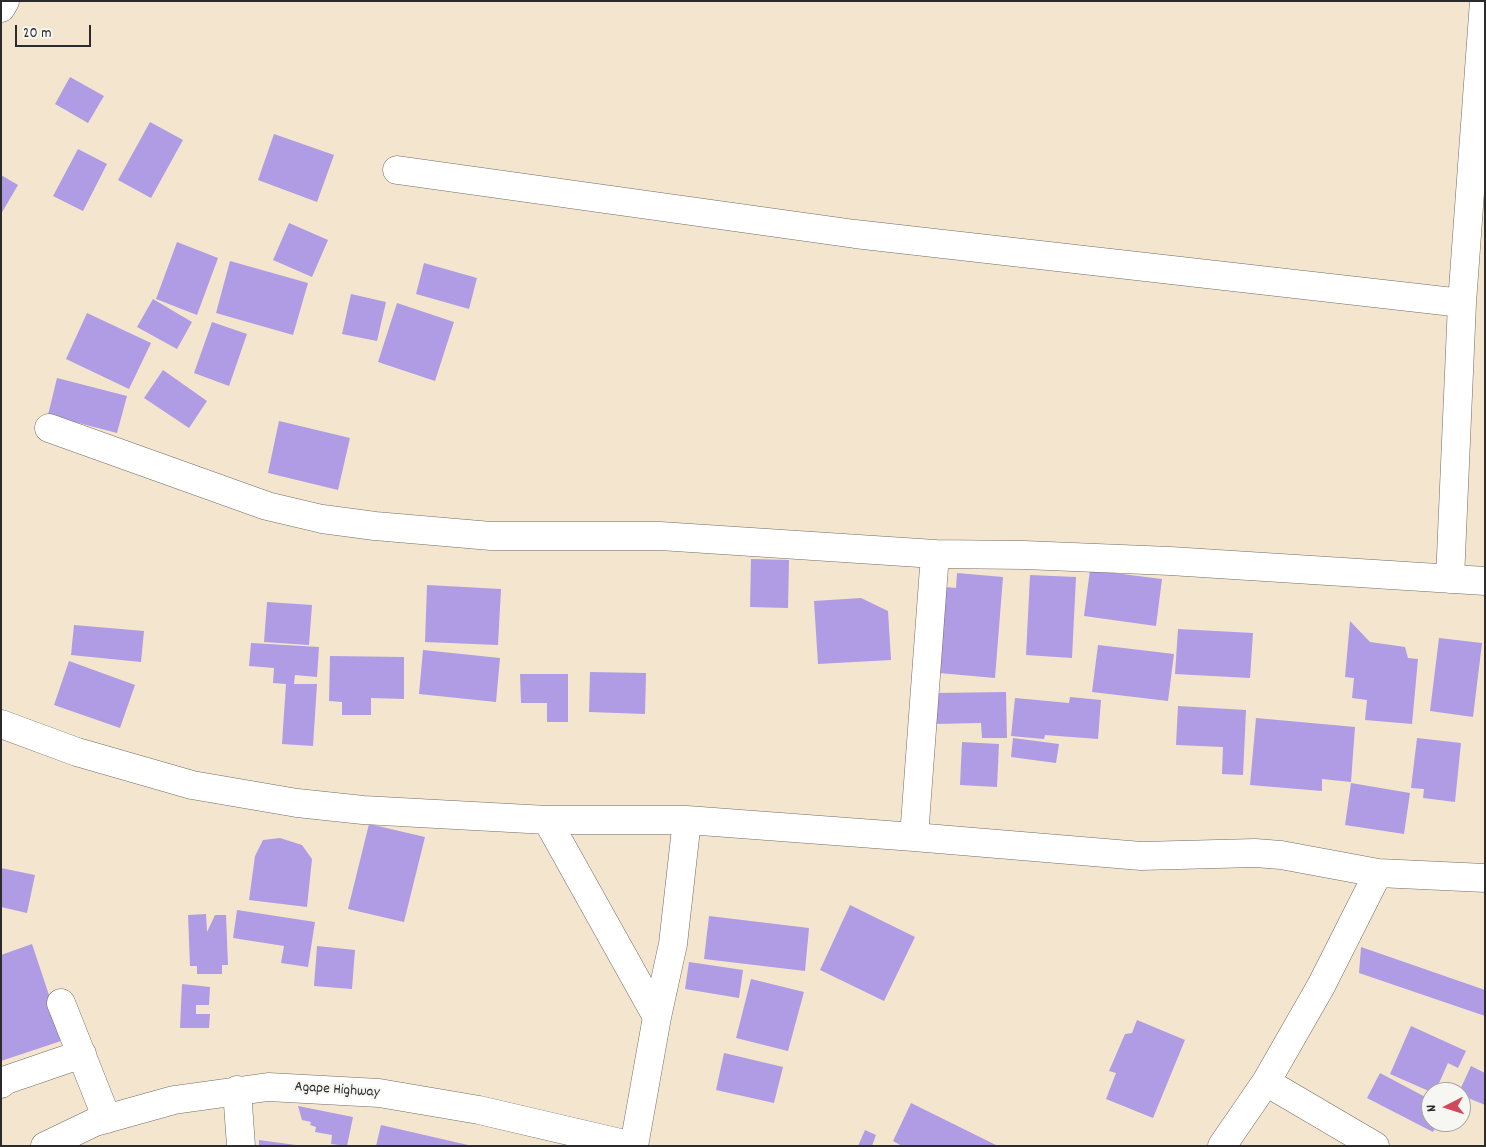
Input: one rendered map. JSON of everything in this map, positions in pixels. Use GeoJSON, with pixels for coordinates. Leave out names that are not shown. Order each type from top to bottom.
{"type":"FeatureCollection","features":[{"type":"Feature","properties":{"kind":"street"},"geometry":{"type":"LineString","coordinates":[[1,8],[5,1]]}},
{"type":"Feature","properties":{"kind":"street"},"geometry":{"type":"LineString","coordinates":[[1450,578],[1462,303],[1484,1]]}},
{"type":"Feature","properties":{"kind":"street"},"geometry":{"type":"LineString","coordinates":[[397,170],[854,234],[1462,303]]}},
{"type":"Feature","properties":{"kind":"street"},"geometry":{"type":"LineString","coordinates":[[50,428],[267,506],[322,519],[366,525],[491,536],[660,536],[935,554],[1024,555],[1170,561],[1485,581]]}},
{"type":"Feature","properties":{"kind":"street"},"geometry":{"type":"LineString","coordinates":[[914,836],[935,554]]}},
{"type":"Feature","properties":{"kind":"street"},"geometry":{"type":"LineString","coordinates":[[1,724],[76,752],[192,785],[297,803],[363,810],[547,820],[687,820],[914,836],[1141,856],[1281,855],[1378,873],[1485,878]]}},
{"type":"Feature","properties":{"kind":"street"},"geometry":{"type":"LineString","coordinates":[[547,820],[657,1017]]}},
{"type":"Feature","properties":{"kind":"street"},"geometry":{"type":"LineString","coordinates":[[633,1146],[657,1017],[673,944],[687,820]]}},
{"type":"Feature","properties":{"kind":"street"},"geometry":{"type":"LineString","coordinates":[[1222,1146],[1266,1082],[1321,986],[1378,873]]}},
{"type":"Feature","properties":{"kind":"street"},"geometry":{"type":"LineString","coordinates":[[61,1003],[107,1119]]}},
{"type":"Feature","properties":{"kind":"street"},"geometry":{"type":"LineString","coordinates":[[1,1084],[6,1080],[82,1054]]}},
{"type":"Feature","properties":{"kind":"street"},"geometry":{"type":"LineString","coordinates":[[1266,1082],[1375,1146]]}},
{"type":"Feature","properties":{"kind":"street","name":"Agape Highway"},"geometry":{"type":"LineString","coordinates":[[45,1146],[95,1122],[174,1100],[268,1087],[378,1093],[478,1110],[633,1146]]}},
{"type":"Feature","properties":{"kind":"street"},"geometry":{"type":"LineString","coordinates":[[237,1090],[241,1146]]}},
{"type":"Feature","properties":{"kind":"building"},"geometry":{"type":"Polygon","coordinates":[[[70,77],[104,96],[88,123],[55,104],[70,77]]]}},
{"type":"Feature","properties":{"kind":"building"},"geometry":{"type":"Polygon","coordinates":[[[150,122],[183,140],[151,198],[118,180],[150,122]]]}},
{"type":"Feature","properties":{"kind":"building"},"geometry":{"type":"Polygon","coordinates":[[[274,134],[334,155],[317,202],[258,180],[274,134]]]}},
{"type":"Feature","properties":{"kind":"building"},"geometry":{"type":"Polygon","coordinates":[[[78,149],[107,164],[83,211],[53,196],[78,149]]]}},
{"type":"Feature","properties":{"kind":"building"},"geometry":{"type":"Polygon","coordinates":[[[1,175],[18,185],[1,214],[1,175]]]}},
{"type":"Feature","properties":{"kind":"building"},"geometry":{"type":"Polygon","coordinates":[[[289,223],[328,240],[312,277],[273,260],[289,223]]]}},
{"type":"Feature","properties":{"kind":"building"},"geometry":{"type":"Polygon","coordinates":[[[177,242],[218,258],[197,315],[156,299],[177,242]]]}},
{"type":"Feature","properties":{"kind":"building"},"geometry":{"type":"Polygon","coordinates":[[[230,261],[308,283],[293,335],[216,313],[230,261]]]}},
{"type":"Feature","properties":{"kind":"building"},"geometry":{"type":"Polygon","coordinates":[[[424,263],[477,278],[469,309],[416,294],[424,263]]]}},
{"type":"Feature","properties":{"kind":"building"},"geometry":{"type":"Polygon","coordinates":[[[351,294],[386,302],[377,341],[342,334],[351,294]]]}},
{"type":"Feature","properties":{"kind":"building"},"geometry":{"type":"Polygon","coordinates":[[[153,299],[192,322],[177,349],[137,327],[153,299]]]}},
{"type":"Feature","properties":{"kind":"building"},"geometry":{"type":"Polygon","coordinates":[[[397,303],[454,322],[435,381],[378,362],[397,303]]]}},
{"type":"Feature","properties":{"kind":"building"},"geometry":{"type":"Polygon","coordinates":[[[87,313],[151,343],[129,389],[66,359],[87,313]]]}},
{"type":"Feature","properties":{"kind":"building"},"geometry":{"type":"Polygon","coordinates":[[[212,322],[247,334],[229,386],[194,373],[212,322]]]}},
{"type":"Feature","properties":{"kind":"building"},"geometry":{"type":"Polygon","coordinates":[[[163,370],[207,401],[189,428],[144,398],[163,370]]]}},
{"type":"Feature","properties":{"kind":"building"},"geometry":{"type":"Polygon","coordinates":[[[57,378],[127,396],[117,433],[48,415],[57,378]]]}},
{"type":"Feature","properties":{"kind":"building"},"geometry":{"type":"Polygon","coordinates":[[[279,421],[350,438],[338,490],[268,473],[279,421]]]}},
{"type":"Feature","properties":{"kind":"building"},"geometry":{"type":"Polygon","coordinates":[[[751,559],[789,560],[788,608],[750,607],[751,559]]]}},
{"type":"Feature","properties":{"kind":"building"},"geometry":{"type":"Polygon","coordinates":[[[1090,570],[1162,579],[1156,626],[1084,616],[1090,570]]]}},
{"type":"Feature","properties":{"kind":"building"},"geometry":{"type":"Polygon","coordinates":[[[957,573],[1003,577],[995,678],[939,673],[946,587],[956,588],[957,573]]]}},
{"type":"Feature","properties":{"kind":"building"},"geometry":{"type":"Polygon","coordinates":[[[1030,575],[1076,577],[1072,658],[1026,655],[1030,575]]]}},
{"type":"Feature","properties":{"kind":"building"},"geometry":{"type":"Polygon","coordinates":[[[427,585],[501,589],[498,645],[425,642],[427,585]]]}},
{"type":"Feature","properties":{"kind":"building"},"geometry":{"type":"Polygon","coordinates":[[[861,598],[888,611],[891,660],[818,664],[814,601],[861,598]]]}},
{"type":"Feature","properties":{"kind":"building"},"geometry":{"type":"Polygon","coordinates":[[[267,602],[312,605],[309,645],[264,642],[267,602]]]}},
{"type":"Feature","properties":{"kind":"building"},"geometry":{"type":"Polygon","coordinates":[[[1350,621],[1370,642],[1405,647],[1408,658],[1418,659],[1412,724],[1365,720],[1367,700],[1352,698],[1354,678],[1345,677],[1350,621]]]}},
{"type":"Feature","properties":{"kind":"building"},"geometry":{"type":"Polygon","coordinates":[[[74,625],[144,631],[141,662],[71,655],[74,625]]]}},
{"type":"Feature","properties":{"kind":"building"},"geometry":{"type":"Polygon","coordinates":[[[1178,629],[1253,633],[1250,678],[1175,674],[1178,629]]]}},
{"type":"Feature","properties":{"kind":"building"},"geometry":{"type":"Polygon","coordinates":[[[1439,638],[1482,643],[1473,717],[1430,711],[1439,638]]]}},
{"type":"Feature","properties":{"kind":"building"},"geometry":{"type":"Polygon","coordinates":[[[251,643],[319,647],[317,677],[295,675],[294,684],[317,684],[313,746],[282,744],[286,684],[273,683],[274,668],[249,666],[251,643]]]}},
{"type":"Feature","properties":{"kind":"building"},"geometry":{"type":"Polygon","coordinates":[[[1098,645],[1174,654],[1168,701],[1092,692],[1098,645]]]}},
{"type":"Feature","properties":{"kind":"building"},"geometry":{"type":"Polygon","coordinates":[[[423,650],[500,658],[496,702],[419,694],[423,650]]]}},
{"type":"Feature","properties":{"kind":"building"},"geometry":{"type":"Polygon","coordinates":[[[330,656],[404,657],[404,699],[371,698],[371,715],[342,715],[342,702],[329,701],[330,656]]]}},
{"type":"Feature","properties":{"kind":"building"},"geometry":{"type":"Polygon","coordinates":[[[69,661],[135,685],[120,728],[54,705],[69,661]]]}},
{"type":"Feature","properties":{"kind":"building"},"geometry":{"type":"Polygon","coordinates":[[[590,672],[646,673],[645,714],[589,712],[590,672]]]}},
{"type":"Feature","properties":{"kind":"building"},"geometry":{"type":"Polygon","coordinates":[[[520,674],[568,674],[568,722],[547,722],[547,703],[521,703],[520,674]]]}},
{"type":"Feature","properties":{"kind":"building"},"geometry":{"type":"Polygon","coordinates":[[[1006,692],[1007,738],[982,738],[981,723],[935,724],[935,693],[1006,692]]]}},
{"type":"Feature","properties":{"kind":"building"},"geometry":{"type":"Polygon","coordinates":[[[1070,697],[1101,700],[1098,739],[1045,735],[1044,739],[1011,736],[1015,698],[1069,703],[1070,697]]]}},
{"type":"Feature","properties":{"kind":"building"},"geometry":{"type":"Polygon","coordinates":[[[1178,706],[1246,710],[1243,775],[1222,774],[1223,747],[1176,745],[1178,706]]]}},
{"type":"Feature","properties":{"kind":"building"},"geometry":{"type":"Polygon","coordinates":[[[1256,718],[1355,727],[1351,782],[1322,779],[1322,791],[1250,785],[1256,718]]]}},
{"type":"Feature","properties":{"kind":"building"},"geometry":{"type":"Polygon","coordinates":[[[1013,738],[1059,744],[1056,763],[1011,757],[1013,738]]]}},
{"type":"Feature","properties":{"kind":"building"},"geometry":{"type":"Polygon","coordinates":[[[1417,738],[1461,743],[1455,802],[1423,798],[1424,789],[1411,788],[1417,738]]]}},
{"type":"Feature","properties":{"kind":"building"},"geometry":{"type":"Polygon","coordinates":[[[962,742],[999,744],[997,787],[960,785],[962,742]]]}},
{"type":"Feature","properties":{"kind":"building"},"geometry":{"type":"Polygon","coordinates":[[[1351,783],[1410,793],[1404,834],[1345,825],[1351,783]]]}},
{"type":"Feature","properties":{"kind":"building"},"geometry":{"type":"Polygon","coordinates":[[[369,824],[425,837],[404,922],[348,909],[369,824]]]}},
{"type":"Feature","properties":{"kind":"building"},"geometry":{"type":"Polygon","coordinates":[[[280,838],[302,845],[312,859],[307,907],[249,900],[255,856],[263,840],[280,838]]]}},
{"type":"Feature","properties":{"kind":"building"},"geometry":{"type":"Polygon","coordinates":[[[1,868],[35,875],[27,913],[1,907],[1,868]]]}},
{"type":"Feature","properties":{"kind":"building"},"geometry":{"type":"Polygon","coordinates":[[[850,905],[915,937],[884,1001],[820,970],[850,905]]]}},
{"type":"Feature","properties":{"kind":"building"},"geometry":{"type":"Polygon","coordinates":[[[237,910],[315,922],[308,967],[281,963],[284,946],[233,938],[237,910]]]}},
{"type":"Feature","properties":{"kind":"building"},"geometry":{"type":"Polygon","coordinates":[[[206,914],[207,932],[215,915],[226,915],[228,965],[222,965],[222,974],[197,974],[197,966],[190,966],[188,915],[206,914]]]}},
{"type":"Feature","properties":{"kind":"building"},"geometry":{"type":"Polygon","coordinates":[[[709,916],[809,928],[805,971],[704,959],[709,916]]]}},
{"type":"Feature","properties":{"kind":"building"},"geometry":{"type":"Polygon","coordinates":[[[32,944],[64,1040],[1,1061],[1,955],[32,944]]]}},
{"type":"Feature","properties":{"kind":"building"},"geometry":{"type":"Polygon","coordinates":[[[317,946],[355,950],[352,989],[314,986],[317,946]]]}},
{"type":"Feature","properties":{"kind":"building"},"geometry":{"type":"Polygon","coordinates":[[[1361,947],[1485,990],[1485,1016],[1359,973],[1361,947]]]}},
{"type":"Feature","properties":{"kind":"building"},"geometry":{"type":"Polygon","coordinates":[[[689,962],[743,970],[739,998],[685,989],[689,962]]]}},
{"type":"Feature","properties":{"kind":"building"},"geometry":{"type":"Polygon","coordinates":[[[751,979],[804,992],[788,1051],[736,1038],[751,979]]]}},
{"type":"Feature","properties":{"kind":"building"},"geometry":{"type":"Polygon","coordinates":[[[182,984],[210,987],[209,1005],[196,1005],[196,1014],[210,1014],[209,1028],[180,1028],[182,984]]]}},
{"type":"Feature","properties":{"kind":"building"},"geometry":{"type":"Polygon","coordinates":[[[1137,1020],[1185,1040],[1153,1118],[1106,1099],[1116,1073],[1109,1071],[1125,1034],[1132,1033],[1137,1020]]]}},
{"type":"Feature","properties":{"kind":"building"},"geometry":{"type":"Polygon","coordinates":[[[1411,1026],[1466,1051],[1458,1068],[1448,1063],[1439,1082],[1421,1082],[1421,1088],[1390,1074],[1411,1026]]]}},
{"type":"Feature","properties":{"kind":"building"},"geometry":{"type":"Polygon","coordinates":[[[724,1053],[783,1067],[774,1103],[716,1090],[724,1053]]]}},
{"type":"Feature","properties":{"kind":"building"},"geometry":{"type":"Polygon","coordinates":[[[1471,1066],[1485,1073],[1485,1105],[1471,1099],[1471,1082],[1464,1082],[1471,1066]]]}},
{"type":"Feature","properties":{"kind":"building"},"geometry":{"type":"Polygon","coordinates":[[[1380,1073],[1421,1095],[1421,1126],[1367,1098],[1380,1073]]]}},
{"type":"Feature","properties":{"kind":"building"},"geometry":{"type":"Polygon","coordinates":[[[911,1103],[998,1146],[902,1146],[893,1141],[911,1103]]]}},
{"type":"Feature","properties":{"kind":"building"},"geometry":{"type":"Polygon","coordinates":[[[298,1106],[353,1117],[347,1146],[331,1144],[332,1135],[315,1132],[316,1127],[310,1125],[311,1122],[302,1120],[298,1106]]]}},
{"type":"Feature","properties":{"kind":"building"},"geometry":{"type":"Polygon","coordinates":[[[381,1125],[468,1145],[468,1146],[376,1146],[381,1125]]]}},
{"type":"Feature","properties":{"kind":"building"},"geometry":{"type":"Polygon","coordinates":[[[865,1130],[876,1135],[872,1146],[858,1146],[865,1130]]]}},
{"type":"Feature","properties":{"kind":"building"},"geometry":{"type":"Polygon","coordinates":[[[259,1140],[296,1145],[296,1146],[259,1146],[259,1140]]]}}]}
